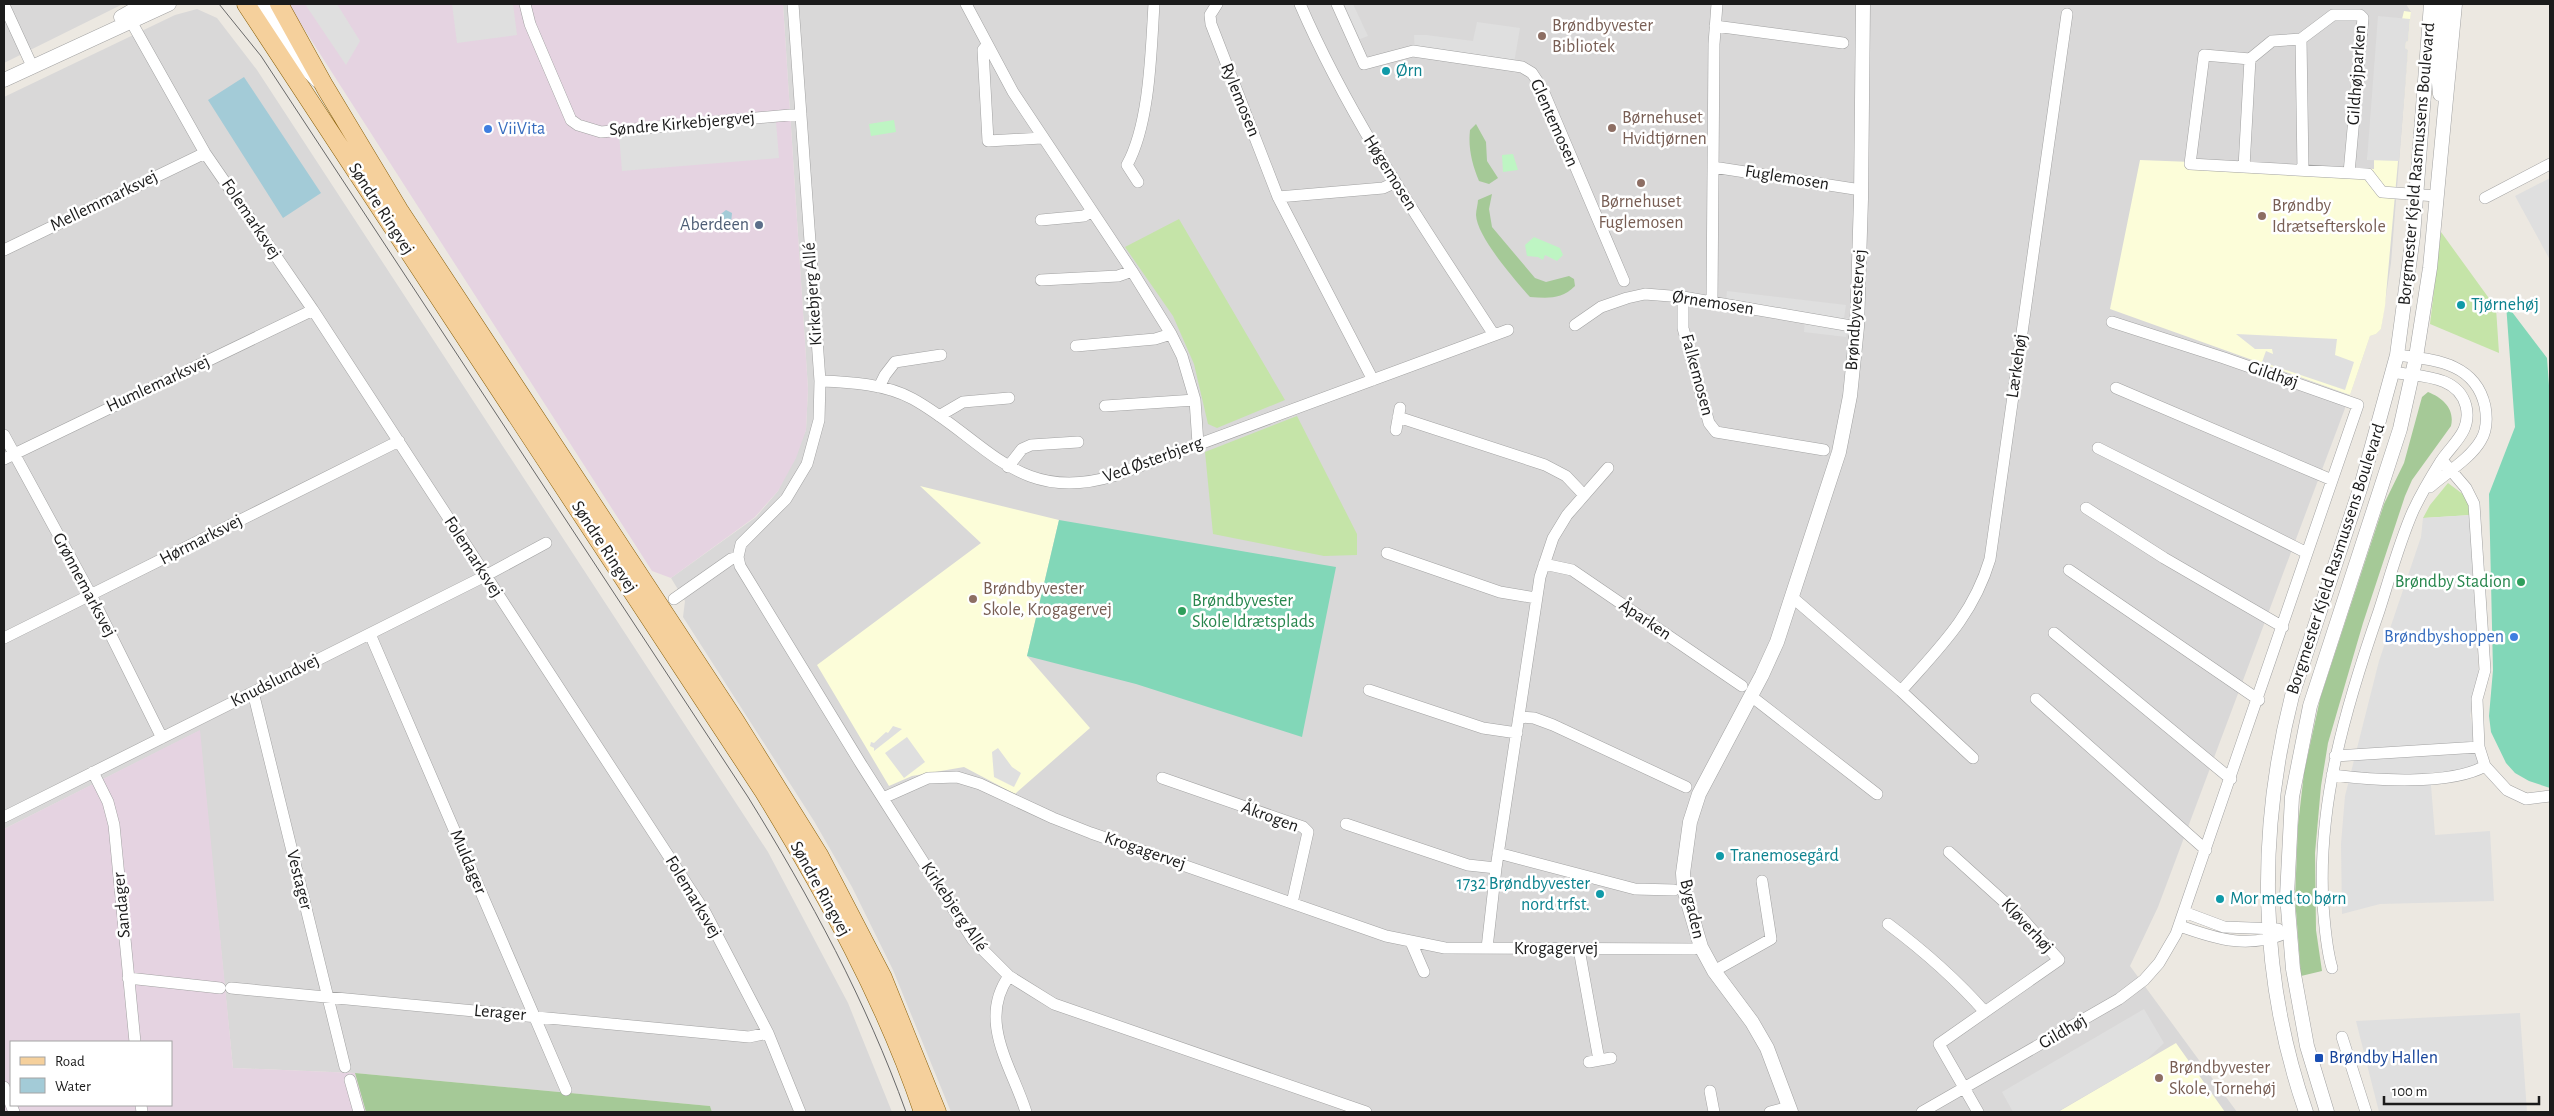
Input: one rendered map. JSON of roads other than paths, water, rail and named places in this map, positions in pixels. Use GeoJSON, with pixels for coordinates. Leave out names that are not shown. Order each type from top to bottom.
{"type":"FeatureCollection","features":[{"type":"Feature","properties":{"kind":"main road","name":"Søndre Ringvej"},"geometry":{"type":"LineString","coordinates":[[246,4],[770,800],[844,930],[896,1042],[923,1112]]}},
{"type":"Feature","properties":{"kind":"main road","name":"Søndre Ringvej"},"geometry":{"type":"LineString","coordinates":[[279,4],[325,87],[399,210],[730,714],[819,854],[883,978],[937,1112]]}},
{"type":"Feature","properties":{"kind":"street"},"geometry":{"type":"LineString","coordinates":[[128,18],[144,4]]}},
{"type":"Feature","properties":{"kind":"street"},"geometry":{"type":"LineString","coordinates":[[4,80],[128,18],[169,4]]}},
{"type":"Feature","properties":{"kind":"street"},"geometry":{"type":"LineString","coordinates":[[262,4],[303,66],[325,87]]}},
{"type":"Feature","properties":{"kind":"street","name":"Søndre Kirkebjergvej"},"geometry":{"type":"LineString","coordinates":[[525,4],[530,24],[571,120],[578,125],[601,132],[801,114]]}},
{"type":"Feature","properties":{"kind":"street","name":"Kirkebjerg Allé"},"geometry":{"type":"LineString","coordinates":[[793,4],[820,381],[820,414],[816,435],[800,479],[786,499],[768,519],[744,539],[738,557],[740,566],[972,940],[1009,976],[1054,1004],[1366,1112]]}},
{"type":"Feature","properties":{"kind":"street"},"geometry":{"type":"LineString","coordinates":[[966,4],[987,45],[1042,138],[1132,271],[1171,334],[1184,362],[1195,400],[1198,444]]}},
{"type":"Feature","properties":{"kind":"street"},"geometry":{"type":"LineString","coordinates":[[1138,182],[1127,165],[1133,151],[1149,86],[1154,4]]}},
{"type":"Feature","properties":{"kind":"street","name":"Rylemosen"},"geometry":{"type":"LineString","coordinates":[[1216,4],[1210,15],[1211,24],[1278,197],[1373,380]]}},
{"type":"Feature","properties":{"kind":"street","name":"Høgemosen"},"geometry":{"type":"LineString","coordinates":[[1300,4],[1338,84],[1394,183],[1494,335]]}},
{"type":"Feature","properties":{"kind":"street","name":"Glentemosen"},"geometry":{"type":"LineString","coordinates":[[1337,4],[1364,64],[1414,51],[1522,67],[1532,73],[1542,88],[1624,282]]}},
{"type":"Feature","properties":{"kind":"street"},"geometry":{"type":"LineString","coordinates":[[1712,301],[1715,26],[1717,4]]}},
{"type":"Feature","properties":{"kind":"street","name":"Brøndbyvestervej"},"geometry":{"type":"LineString","coordinates":[[1791,603],[1839,452],[1850,396],[1857,327],[1861,190],[1862,4]]}},
{"type":"Feature","properties":{"kind":"street","name":"Borgmester Kjeld Rasmussens Boulevard"},"geometry":{"type":"LineString","coordinates":[[2306,1112],[2281,1020],[2269,934],[2269,832],[2276,767],[2283,732],[2302,663],[2361,486],[2397,355],[2409,272],[2431,4]]}},
{"type":"Feature","properties":{"kind":"street","name":"Borgmester Kjeld Rasmussens Boulevard"},"geometry":{"type":"LineString","coordinates":[[2442,119],[2438,72],[2444,4]]}},
{"type":"Feature","properties":{"kind":"street","name":"Borgmester Kjeld Rasmussens Boulevard"},"geometry":{"type":"LineString","coordinates":[[2327,1112],[2300,1013],[2289,932],[2289,832],[2293,790],[2303,736],[2320,674],[2400,429],[2416,358],[2430,268],[2442,119],[2449,72],[2455,4]]}},
{"type":"Feature","properties":{"kind":"street"},"geometry":{"type":"LineString","coordinates":[[4,5],[32,66]]}},
{"type":"Feature","properties":{"kind":"street","name":"Lærkehøj"},"geometry":{"type":"LineString","coordinates":[[1901,691],[1963,620],[1984,581],[1990,559],[2067,14]]}},
{"type":"Feature","properties":{"kind":"street","name":"Gildhøjparken"},"geometry":{"type":"LineString","coordinates":[[2301,39],[2333,15],[2360,15],[2362,18],[2349,173]]}},
{"type":"Feature","properties":{"kind":"street","name":"Folemarksvej"},"geometry":{"type":"LineString","coordinates":[[128,18],[205,153],[313,310],[705,912],[768,1033],[800,1112]]}},
{"type":"Feature","properties":{"kind":"street"},"geometry":{"type":"LineString","coordinates":[[1715,26],[1843,43]]}},
{"type":"Feature","properties":{"kind":"street"},"geometry":{"type":"LineString","coordinates":[[2303,170],[2301,39],[2272,41],[2250,59],[2204,55],[2190,164],[2368,174],[2382,192],[2436,196]]}},
{"type":"Feature","properties":{"kind":"street"},"geometry":{"type":"LineString","coordinates":[[987,45],[984,50],[988,141],[1042,138]]}},
{"type":"Feature","properties":{"kind":"street"},"geometry":{"type":"LineString","coordinates":[[2244,167],[2250,59]]}},
{"type":"Feature","properties":{"kind":"street","name":"Mellemmarksvej"},"geometry":{"type":"LineString","coordinates":[[4,250],[205,153]]}},
{"type":"Feature","properties":{"kind":"street"},"geometry":{"type":"LineString","coordinates":[[2485,198],[2550,164]]}},
{"type":"Feature","properties":{"kind":"street","name":"Fuglemosen"},"geometry":{"type":"LineString","coordinates":[[1713,167],[1861,190]]}},
{"type":"Feature","properties":{"kind":"street"},"geometry":{"type":"LineString","coordinates":[[1278,197],[1383,188],[1394,183]]}},
{"type":"Feature","properties":{"kind":"street"},"geometry":{"type":"LineString","coordinates":[[1041,220],[1084,216],[1092,211]]}},
{"type":"Feature","properties":{"kind":"street"},"geometry":{"type":"LineString","coordinates":[[1041,280],[1118,276],[1132,271]]}},
{"type":"Feature","properties":{"kind":"street","name":"Ørnemosen"},"geometry":{"type":"LineString","coordinates":[[1574,325],[1601,308],[1627,298],[1646,294],[1712,301],[1857,327]]}},
{"type":"Feature","properties":{"kind":"street","name":"Falkemosen"},"geometry":{"type":"LineString","coordinates":[[1683,297],[1684,328],[1709,423],[1716,432],[1824,450]]}},
{"type":"Feature","properties":{"kind":"street","name":"Humlemarksvej"},"geometry":{"type":"LineString","coordinates":[[9,457],[313,310]]}},
{"type":"Feature","properties":{"kind":"street","name":"Gildhøj"},"geometry":{"type":"LineString","coordinates":[[1922,1112],[2119,999],[2144,980],[2159,963],[2180,926],[2358,405],[2224,358],[2112,322]]}},
{"type":"Feature","properties":{"kind":"street"},"geometry":{"type":"LineString","coordinates":[[1373,380],[1508,330]]}},
{"type":"Feature","properties":{"kind":"street"},"geometry":{"type":"LineString","coordinates":[[1076,346],[1155,339],[1171,334]]}},
{"type":"Feature","properties":{"kind":"street"},"geometry":{"type":"LineString","coordinates":[[879,387],[895,362],[941,355]]}},
{"type":"Feature","properties":{"kind":"street"},"geometry":{"type":"LineString","coordinates":[[2397,355],[2451,364],[2463,370],[2472,379],[2483,400],[2486,421],[2481,440],[2423,493]]}},
{"type":"Feature","properties":{"kind":"street"},"geometry":{"type":"LineString","coordinates":[[2332,968],[2327,948],[2322,866],[2335,756],[2356,677],[2404,535],[2423,493],[2442,460],[2458,442],[2465,428],[2467,414],[2464,399],[2455,387],[2443,380],[2393,372]]}},
{"type":"Feature","properties":{"kind":"street","name":"Ved Østerbjerg"},"geometry":{"type":"LineString","coordinates":[[820,381],[879,387],[912,398],[1008,467],[1031,479],[1061,484],[1088,483],[1113,476],[1373,380]]}},
{"type":"Feature","properties":{"kind":"street"},"geometry":{"type":"LineString","coordinates":[[2116,388],[2332,480]]}},
{"type":"Feature","properties":{"kind":"street"},"geometry":{"type":"LineString","coordinates":[[939,416],[963,402],[1009,398]]}},
{"type":"Feature","properties":{"kind":"street"},"geometry":{"type":"LineString","coordinates":[[1105,406],[1195,400]]}},
{"type":"Feature","properties":{"kind":"street"},"geometry":{"type":"LineString","coordinates":[[1396,430],[1399,413],[1545,465],[1566,476],[1583,494]]}},
{"type":"Feature","properties":{"kind":"street","name":"Grønnemarksvej"},"geometry":{"type":"LineString","coordinates":[[4,435],[9,457],[91,595],[162,738]]}},
{"type":"Feature","properties":{"kind":"street","name":"Hørmarksvej"},"geometry":{"type":"LineString","coordinates":[[4,638],[398,441]]}},
{"type":"Feature","properties":{"kind":"street"},"geometry":{"type":"LineString","coordinates":[[1008,467],[1022,448],[1031,445],[1078,442]]}},
{"type":"Feature","properties":{"kind":"street"},"geometry":{"type":"LineString","coordinates":[[2098,448],[2307,553]]}},
{"type":"Feature","properties":{"kind":"street"},"geometry":{"type":"LineString","coordinates":[[2442,460],[2472,498],[2475,513],[2485,670],[2476,699],[2479,747],[2485,766],[2507,790],[2526,799],[2550,796]]}},
{"type":"Feature","properties":{"kind":"street"},"geometry":{"type":"LineString","coordinates":[[1487,948],[1498,853],[1520,717],[1536,598],[1544,564],[1553,538],[1567,515],[1583,494],[1608,468]]}},
{"type":"Feature","properties":{"kind":"street"},"geometry":{"type":"LineString","coordinates":[[2086,508],[2164,558],[2283,627]]}},
{"type":"Feature","properties":{"kind":"street","name":"Knudslundvej"},"geometry":{"type":"LineString","coordinates":[[4,817],[485,576],[546,543]]}},
{"type":"Feature","properties":{"kind":"street"},"geometry":{"type":"LineString","coordinates":[[1387,553],[1500,592],[1536,598]]}},
{"type":"Feature","properties":{"kind":"street"},"geometry":{"type":"LineString","coordinates":[[674,599],[731,559],[738,557]]}},
{"type":"Feature","properties":{"kind":"street","name":"Åparken"},"geometry":{"type":"LineString","coordinates":[[1544,564],[1572,570],[1747,691]]}},
{"type":"Feature","properties":{"kind":"street"},"geometry":{"type":"LineString","coordinates":[[2068,570],[2258,700]]}},
{"type":"Feature","properties":{"kind":"street"},"geometry":{"type":"LineString","coordinates":[[1791,603],[1901,691],[1973,758]]}},
{"type":"Feature","properties":{"kind":"street","name":"Bygaden"},"geometry":{"type":"LineString","coordinates":[[1790,1110],[1767,1048],[1752,1022],[1714,971],[1701,947],[1684,889],[1683,872],[1690,822],[1699,794],[1747,691],[1777,642],[1791,603]]}},
{"type":"Feature","properties":{"kind":"street"},"geometry":{"type":"LineString","coordinates":[[2054,633],[2231,778]]}},
{"type":"Feature","properties":{"kind":"street","name":"Muldager"},"geometry":{"type":"LineString","coordinates":[[370,634],[566,1090]]}},
{"type":"Feature","properties":{"kind":"street"},"geometry":{"type":"LineString","coordinates":[[1368,690],[1483,728],[1517,733]]}},
{"type":"Feature","properties":{"kind":"street"},"geometry":{"type":"LineString","coordinates":[[1747,691],[1877,794]]}},
{"type":"Feature","properties":{"kind":"street","name":"Vestager"},"geometry":{"type":"LineString","coordinates":[[253,692],[345,1067]]}},
{"type":"Feature","properties":{"kind":"street"},"geometry":{"type":"LineString","coordinates":[[2036,699],[2206,850]]}},
{"type":"Feature","properties":{"kind":"street"},"geometry":{"type":"LineString","coordinates":[[1520,717],[1534,718],[1553,725],[1686,787]]}},
{"type":"Feature","properties":{"kind":"street"},"geometry":{"type":"LineString","coordinates":[[2335,756],[2479,747]]}},
{"type":"Feature","properties":{"kind":"street"},"geometry":{"type":"LineString","coordinates":[[2332,776],[2379,780],[2463,776],[2485,766]]}},
{"type":"Feature","properties":{"kind":"street","name":"Sandager"},"geometry":{"type":"LineString","coordinates":[[93,772],[108,802],[114,825],[135,1041]]}},
{"type":"Feature","properties":{"kind":"street","name":"Krogagervej"},"geometry":{"type":"LineString","coordinates":[[883,798],[928,778],[948,776],[969,779],[1053,818],[1292,903],[1410,942],[1446,948],[1694,950],[1701,947]]}},
{"type":"Feature","properties":{"kind":"street","name":"Åkrogen"},"geometry":{"type":"LineString","coordinates":[[1162,778],[1303,827],[1308,832],[1292,903]]}},
{"type":"Feature","properties":{"kind":"street"},"geometry":{"type":"LineString","coordinates":[[1346,824],[1468,865],[1496,868]]}},
{"type":"Feature","properties":{"kind":"street","name":"Kløverhøj"},"geometry":{"type":"LineString","coordinates":[[1949,852],[2021,917],[2059,960],[1939,1044],[1964,1089]]}},
{"type":"Feature","properties":{"kind":"street"},"geometry":{"type":"LineString","coordinates":[[1498,853],[1635,889],[1674,890]]}},
{"type":"Feature","properties":{"kind":"street"},"geometry":{"type":"LineString","coordinates":[[1714,971],[1770,939],[1762,881]]}},
{"type":"Feature","properties":{"kind":"street"},"geometry":{"type":"LineString","coordinates":[[2184,912],[2224,927],[2269,934]]}},
{"type":"Feature","properties":{"kind":"street"},"geometry":{"type":"LineString","coordinates":[[1888,924],[1928,954],[1956,979],[1985,1012]]}},
{"type":"Feature","properties":{"kind":"street"},"geometry":{"type":"LineString","coordinates":[[2180,926],[2224,940],[2289,932]]}},
{"type":"Feature","properties":{"kind":"street"},"geometry":{"type":"LineString","coordinates":[[1410,942],[1424,972]]}},
{"type":"Feature","properties":{"kind":"street"},"geometry":{"type":"LineString","coordinates":[[1579,949],[1600,1060]]}},
{"type":"Feature","properties":{"kind":"street"},"geometry":{"type":"LineString","coordinates":[[1009,976],[999,992],[995,1008],[995,1021],[998,1037],[1026,1112]]}},
{"type":"Feature","properties":{"kind":"street","name":"Lerager"},"geometry":{"type":"LineString","coordinates":[[128,978],[749,1037],[768,1033]]}},
{"type":"Feature","properties":{"kind":"street"},"geometry":{"type":"LineString","coordinates":[[2342,1037],[2366,1112]]}},
{"type":"Feature","properties":{"kind":"street"},"geometry":{"type":"LineString","coordinates":[[350,1080],[359,1112]]}},
{"type":"Feature","properties":{"kind":"street"},"geometry":{"type":"LineString","coordinates":[[4,1088],[10,1102]]}},
{"type":"Feature","properties":{"kind":"street"},"geometry":{"type":"LineString","coordinates":[[1964,1089],[1978,1112]]}},
{"type":"Feature","properties":{"kind":"street"},"geometry":{"type":"LineString","coordinates":[[1710,1091],[1714,1112]]}},
{"type":"Feature","properties":{"kind":"street"},"geometry":{"type":"LineString","coordinates":[[1770,1112],[1790,1110]]}},
{"type":"Feature","properties":{"kind":"water"},"geometry":{"type":"Polygon","coordinates":[[[244,77],[321,193],[283,218],[208,100],[244,77]]]}},
{"type":"Feature","properties":{"kind":"water"},"geometry":{"type":"Polygon","coordinates":[[[726,210],[732,213],[731,223],[721,225],[719,223],[721,214],[726,210]]]}},
{"type":"Feature","properties":{"kind":"tram line"},"geometry":{"type":"LineString","coordinates":[[219,4],[261,56],[748,797],[815,911],[835,950],[873,1030],[906,1112]]}},
{"type":"Feature","properties":{"kind":"place","name":"Brøndbyvester Bibliotek"},"geometry":{"type":"Point","coordinates":[1542,36]}},
{"type":"Feature","properties":{"kind":"place","name":"Ørn"},"geometry":{"type":"Point","coordinates":[1386,71]}},
{"type":"Feature","properties":{"kind":"place","name":"Børnehuset Hvidtjørnen"},"geometry":{"type":"Point","coordinates":[1612,128]}},
{"type":"Feature","properties":{"kind":"place","name":"ViiVita"},"geometry":{"type":"Point","coordinates":[488,129]}},
{"type":"Feature","properties":{"kind":"place","name":"Børnehuset Fuglemosen"},"geometry":{"type":"Point","coordinates":[1641,183]}},
{"type":"Feature","properties":{"kind":"place","name":"Brøndby Idrætsefterskole"},"geometry":{"type":"Point","coordinates":[2262,216]}},
{"type":"Feature","properties":{"kind":"place","name":"Aberdeen"},"geometry":{"type":"Point","coordinates":[759,225]}},
{"type":"Feature","properties":{"kind":"place","name":"Tjørnehøj"},"geometry":{"type":"Point","coordinates":[2461,305]}},
{"type":"Feature","properties":{"kind":"place","name":"Brøndby Stadion"},"geometry":{"type":"Point","coordinates":[2521,582]}},
{"type":"Feature","properties":{"kind":"place","name":"Brøndbyvester Skole, Krogagervej"},"geometry":{"type":"Point","coordinates":[973,599]}},
{"type":"Feature","properties":{"kind":"place","name":"Brøndbyvester Skole Idrætsplads"},"geometry":{"type":"Point","coordinates":[1182,611]}},
{"type":"Feature","properties":{"kind":"place","name":"Brøndbyshoppen"},"geometry":{"type":"Point","coordinates":[2514,637]}},
{"type":"Feature","properties":{"kind":"place","name":"Tranemosegård"},"geometry":{"type":"Point","coordinates":[1720,856]}},
{"type":"Feature","properties":{"kind":"place","name":"1732 Brøndbyvester nord trfst."},"geometry":{"type":"Point","coordinates":[1600,894]}},
{"type":"Feature","properties":{"kind":"place","name":"Mor med to børn"},"geometry":{"type":"Point","coordinates":[2220,899]}},
{"type":"Feature","properties":{"kind":"place","name":"Brøndby Hallen"},"geometry":{"type":"Point","coordinates":[2319,1058]}},
{"type":"Feature","properties":{"kind":"place","name":"Brøndbyvester Skole, Tornehøj"},"geometry":{"type":"Point","coordinates":[2159,1078]}}]}
